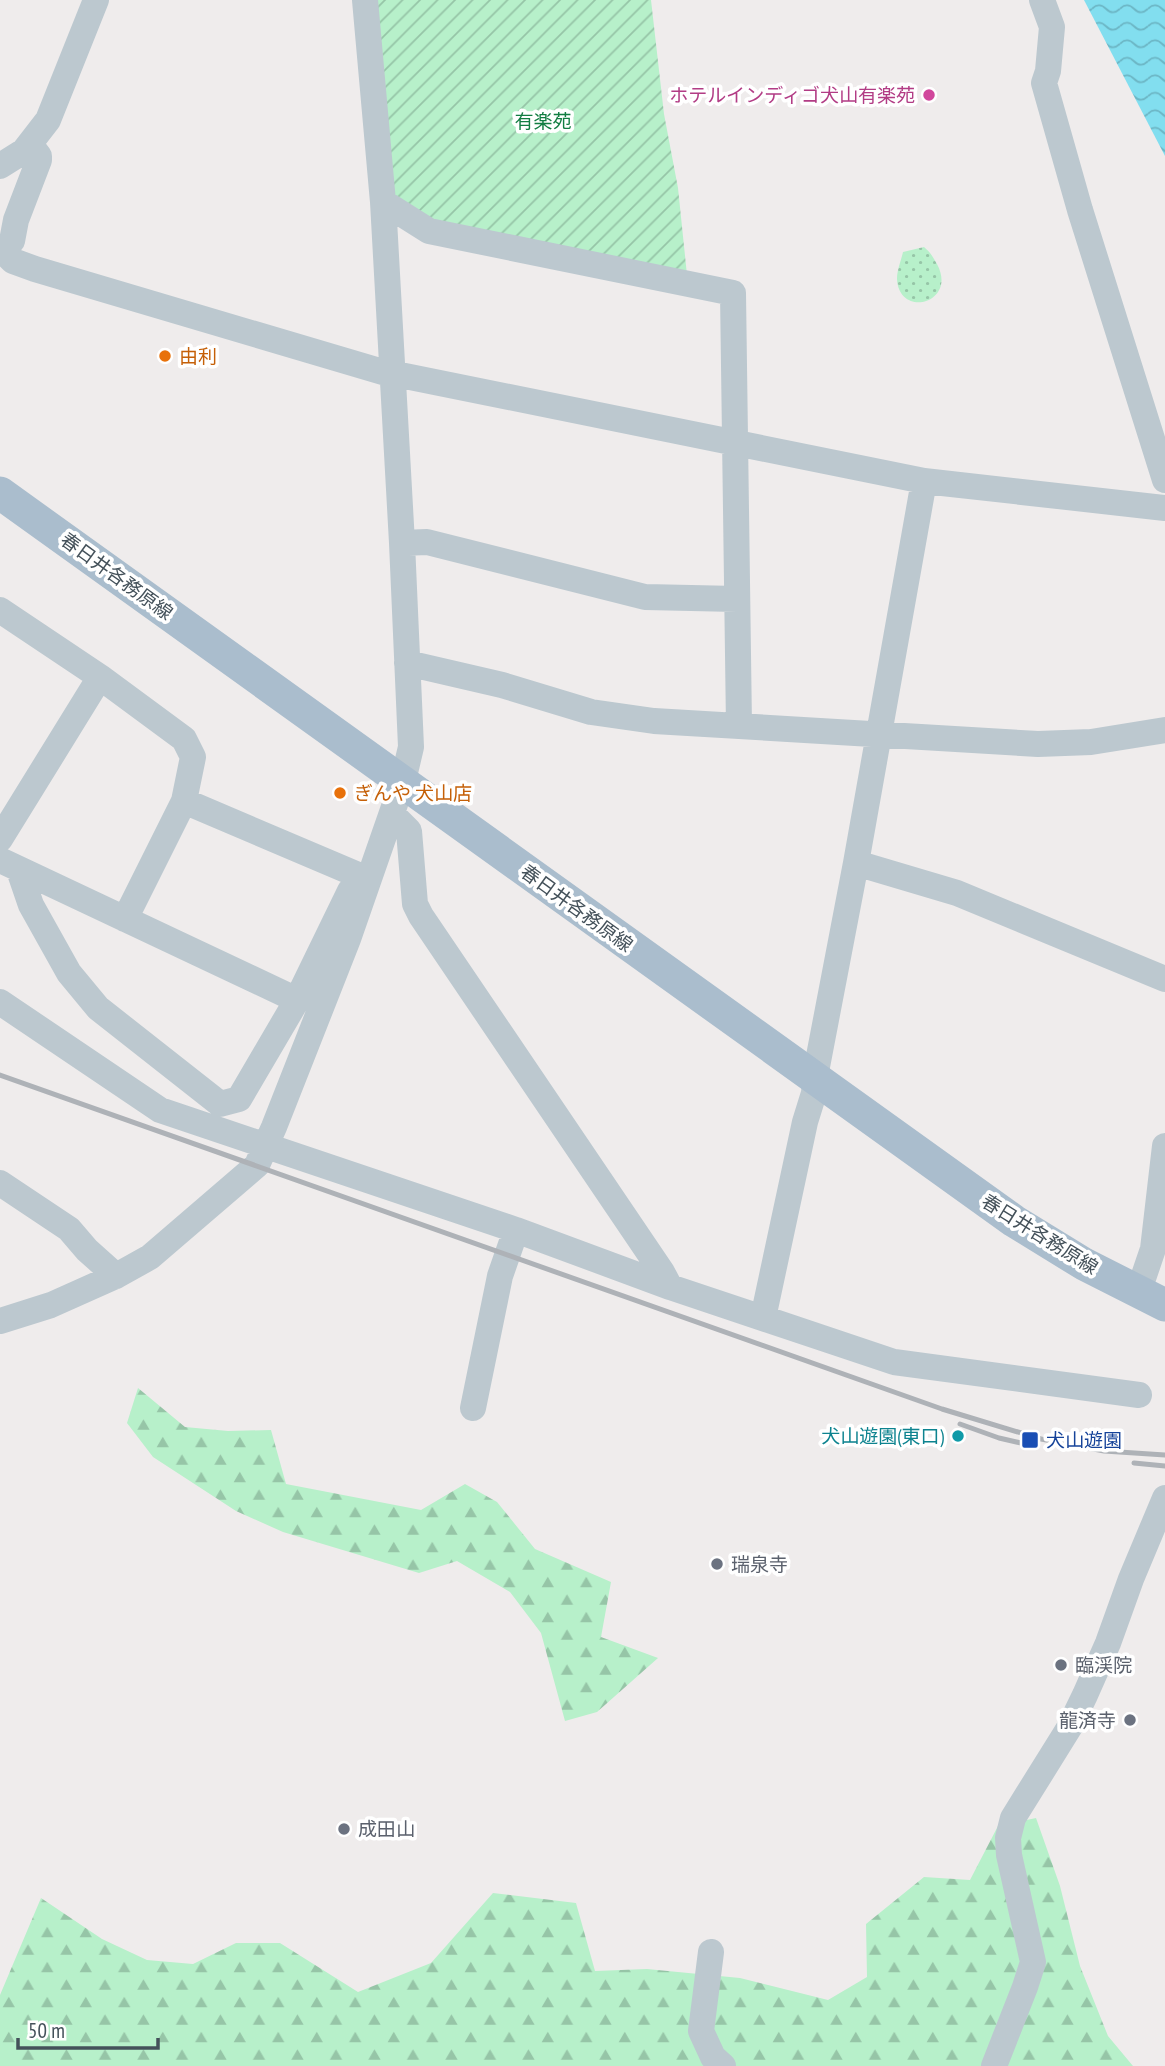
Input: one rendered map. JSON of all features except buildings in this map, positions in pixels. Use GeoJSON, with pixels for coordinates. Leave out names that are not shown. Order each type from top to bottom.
{"type":"FeatureCollection","features":[{"type":"Feature","properties":{"kind":"main road","name":"春日井各務原線"},"geometry":{"type":"LineString","coordinates":[[0,493],[1014,1221],[1084,1264],[1151,1299]]}},
{"type":"Feature","properties":{"kind":"street"},"geometry":{"type":"LineString","coordinates":[[0,166],[24,151],[48,120],[96,0]]}},
{"type":"Feature","properties":{"kind":"street"},"geometry":{"type":"LineString","coordinates":[[10,865],[69,973],[98,1008],[220,1104],[239,1099],[297,1000],[364,876],[392,814],[411,747],[383,202],[365,0]]}},
{"type":"Feature","properties":{"kind":"street"},"geometry":{"type":"LineString","coordinates":[[1042,0],[1052,27],[1048,71],[1044,83],[1080,210],[1165,480]]}},
{"type":"Feature","properties":{"kind":"street"},"geometry":{"type":"LineString","coordinates":[[30,144],[39,160],[16,220],[12,241],[1,249],[13,261],[35,270],[393,375],[924,481],[1165,508]]}},
{"type":"Feature","properties":{"kind":"street"},"geometry":{"type":"LineString","coordinates":[[383,202],[429,231],[733,293],[739,726]]}},
{"type":"Feature","properties":{"kind":"street"},"geometry":{"type":"LineString","coordinates":[[763,1318],[805,1122],[814,1093],[924,481]]}},
{"type":"Feature","properties":{"kind":"street"},"geometry":{"type":"LineString","coordinates":[[402,543],[427,542],[645,597],[737,599]]}},
{"type":"Feature","properties":{"kind":"street"},"geometry":{"type":"LineString","coordinates":[[0,610],[100,677],[184,739],[193,757],[184,801],[125,919]]}},
{"type":"Feature","properties":{"kind":"street"},"geometry":{"type":"LineString","coordinates":[[407,663],[502,685],[591,712],[654,721],[1038,744],[1091,742],[1165,730]]}},
{"type":"Feature","properties":{"kind":"street"},"geometry":{"type":"LineString","coordinates":[[0,839],[100,677]]}},
{"type":"Feature","properties":{"kind":"street"},"geometry":{"type":"LineString","coordinates":[[184,801],[364,876]]}},
{"type":"Feature","properties":{"kind":"street"},"geometry":{"type":"LineString","coordinates":[[392,814],[409,831],[415,904],[421,916],[655,1260],[670,1287]]}},
{"type":"Feature","properties":{"kind":"street"},"geometry":{"type":"LineString","coordinates":[[856,863],[957,894],[1165,979]]}},
{"type":"Feature","properties":{"kind":"street"},"geometry":{"type":"LineString","coordinates":[[10,865],[297,1000]]}},
{"type":"Feature","properties":{"kind":"street"},"geometry":{"type":"LineString","coordinates":[[0,1321],[51,1305],[116,1276],[150,1256],[257,1165],[343,952],[364,876]]}},
{"type":"Feature","properties":{"kind":"street"},"geometry":{"type":"LineString","coordinates":[[0,1002],[160,1110],[516,1230],[670,1287],[894,1362],[1139,1395]]}},
{"type":"Feature","properties":{"kind":"street"},"geometry":{"type":"LineString","coordinates":[[1151,1299],[1153,1249],[1165,1146]]}},
{"type":"Feature","properties":{"kind":"street"},"geometry":{"type":"LineString","coordinates":[[0,1183],[69,1229],[116,1276]]}},
{"type":"Feature","properties":{"kind":"street"},"geometry":{"type":"LineString","coordinates":[[473,1408],[500,1276],[516,1230]]}},
{"type":"Feature","properties":{"kind":"street"},"geometry":{"type":"LineString","coordinates":[[994,2066],[1033,1962],[1009,1855],[1008,1838],[1013,1818],[1069,1728],[1085,1695],[1165,1498]]}},
{"type":"Feature","properties":{"kind":"street"},"geometry":{"type":"LineString","coordinates":[[711,1952],[701,2031],[713,2057],[723,2066]]}},
{"type":"Feature","properties":{"kind":"green space","name":"有楽苑"},"geometry":{"type":"Polygon","coordinates":[[[371,0],[651,0],[664,114],[678,188],[687,275],[446,224],[412,211],[388,194],[371,0]]]}},
{"type":"Feature","properties":{"kind":"green space"},"geometry":{"type":"Polygon","coordinates":[[[924,247],[937,264],[941,277],[940,288],[926,301],[916,302],[907,299],[900,291],[898,272],[903,252],[924,247]]]}},
{"type":"Feature","properties":{"kind":"green space"},"geometry":{"type":"Polygon","coordinates":[[[138,1388],[185,1427],[228,1431],[271,1430],[286,1484],[421,1510],[465,1484],[497,1502],[535,1549],[611,1582],[601,1637],[658,1658],[597,1712],[565,1721],[541,1633],[510,1592],[457,1561],[419,1573],[283,1532],[236,1511],[153,1457],[127,1423],[138,1388]]]}},
{"type":"Feature","properties":{"kind":"green space"},"geometry":{"type":"Polygon","coordinates":[[[1036,1818],[1060,1886],[1080,1966],[1108,2036],[1133,2066],[0,2066],[0,1995],[41,1898],[102,1939],[147,1960],[193,1964],[236,1943],[280,1943],[358,1992],[431,1963],[493,1893],[576,1903],[595,1971],[647,1969],[740,1978],[828,2000],[867,1977],[866,1924],[924,1877],[970,1880],[998,1826],[1036,1818]]]}},
{"type":"Feature","properties":{"kind":"water"},"geometry":{"type":"Polygon","coordinates":[[[1084,0],[1165,0],[1165,156],[1084,0]]]}},
{"type":"Feature","properties":{"kind":"railway"},"geometry":{"type":"LineString","coordinates":[[0,1075],[942,1409],[1041,1439],[1104,1451],[1165,1455]]}},
{"type":"Feature","properties":{"kind":"railway"},"geometry":{"type":"LineString","coordinates":[[960,1424],[999,1438],[1034,1446]]}},
{"type":"Feature","properties":{"kind":"railway"},"geometry":{"type":"LineString","coordinates":[[1134,1463],[1165,1466]]}},
{"type":"Feature","properties":{"kind":"place","name":"ホテルインディゴ犬山有楽苑"},"geometry":{"type":"Point","coordinates":[929,95]}},
{"type":"Feature","properties":{"kind":"place","name":"由利"},"geometry":{"type":"Point","coordinates":[165,356]}},
{"type":"Feature","properties":{"kind":"place","name":"ぎんや 犬山店"},"geometry":{"type":"Point","coordinates":[340,793]}},
{"type":"Feature","properties":{"kind":"place","name":"犬山遊園(東口)"},"geometry":{"type":"Point","coordinates":[958,1436]}},
{"type":"Feature","properties":{"kind":"place","name":"犬山遊園"},"geometry":{"type":"Point","coordinates":[1030,1440]}},
{"type":"Feature","properties":{"kind":"place","name":"瑞泉寺"},"geometry":{"type":"Point","coordinates":[717,1564]}},
{"type":"Feature","properties":{"kind":"place","name":"臨渓院"},"geometry":{"type":"Point","coordinates":[1061,1665]}},
{"type":"Feature","properties":{"kind":"place","name":"龍済寺"},"geometry":{"type":"Point","coordinates":[1130,1720]}},
{"type":"Feature","properties":{"kind":"place","name":"成田山"},"geometry":{"type":"Point","coordinates":[344,1829]}}]}
